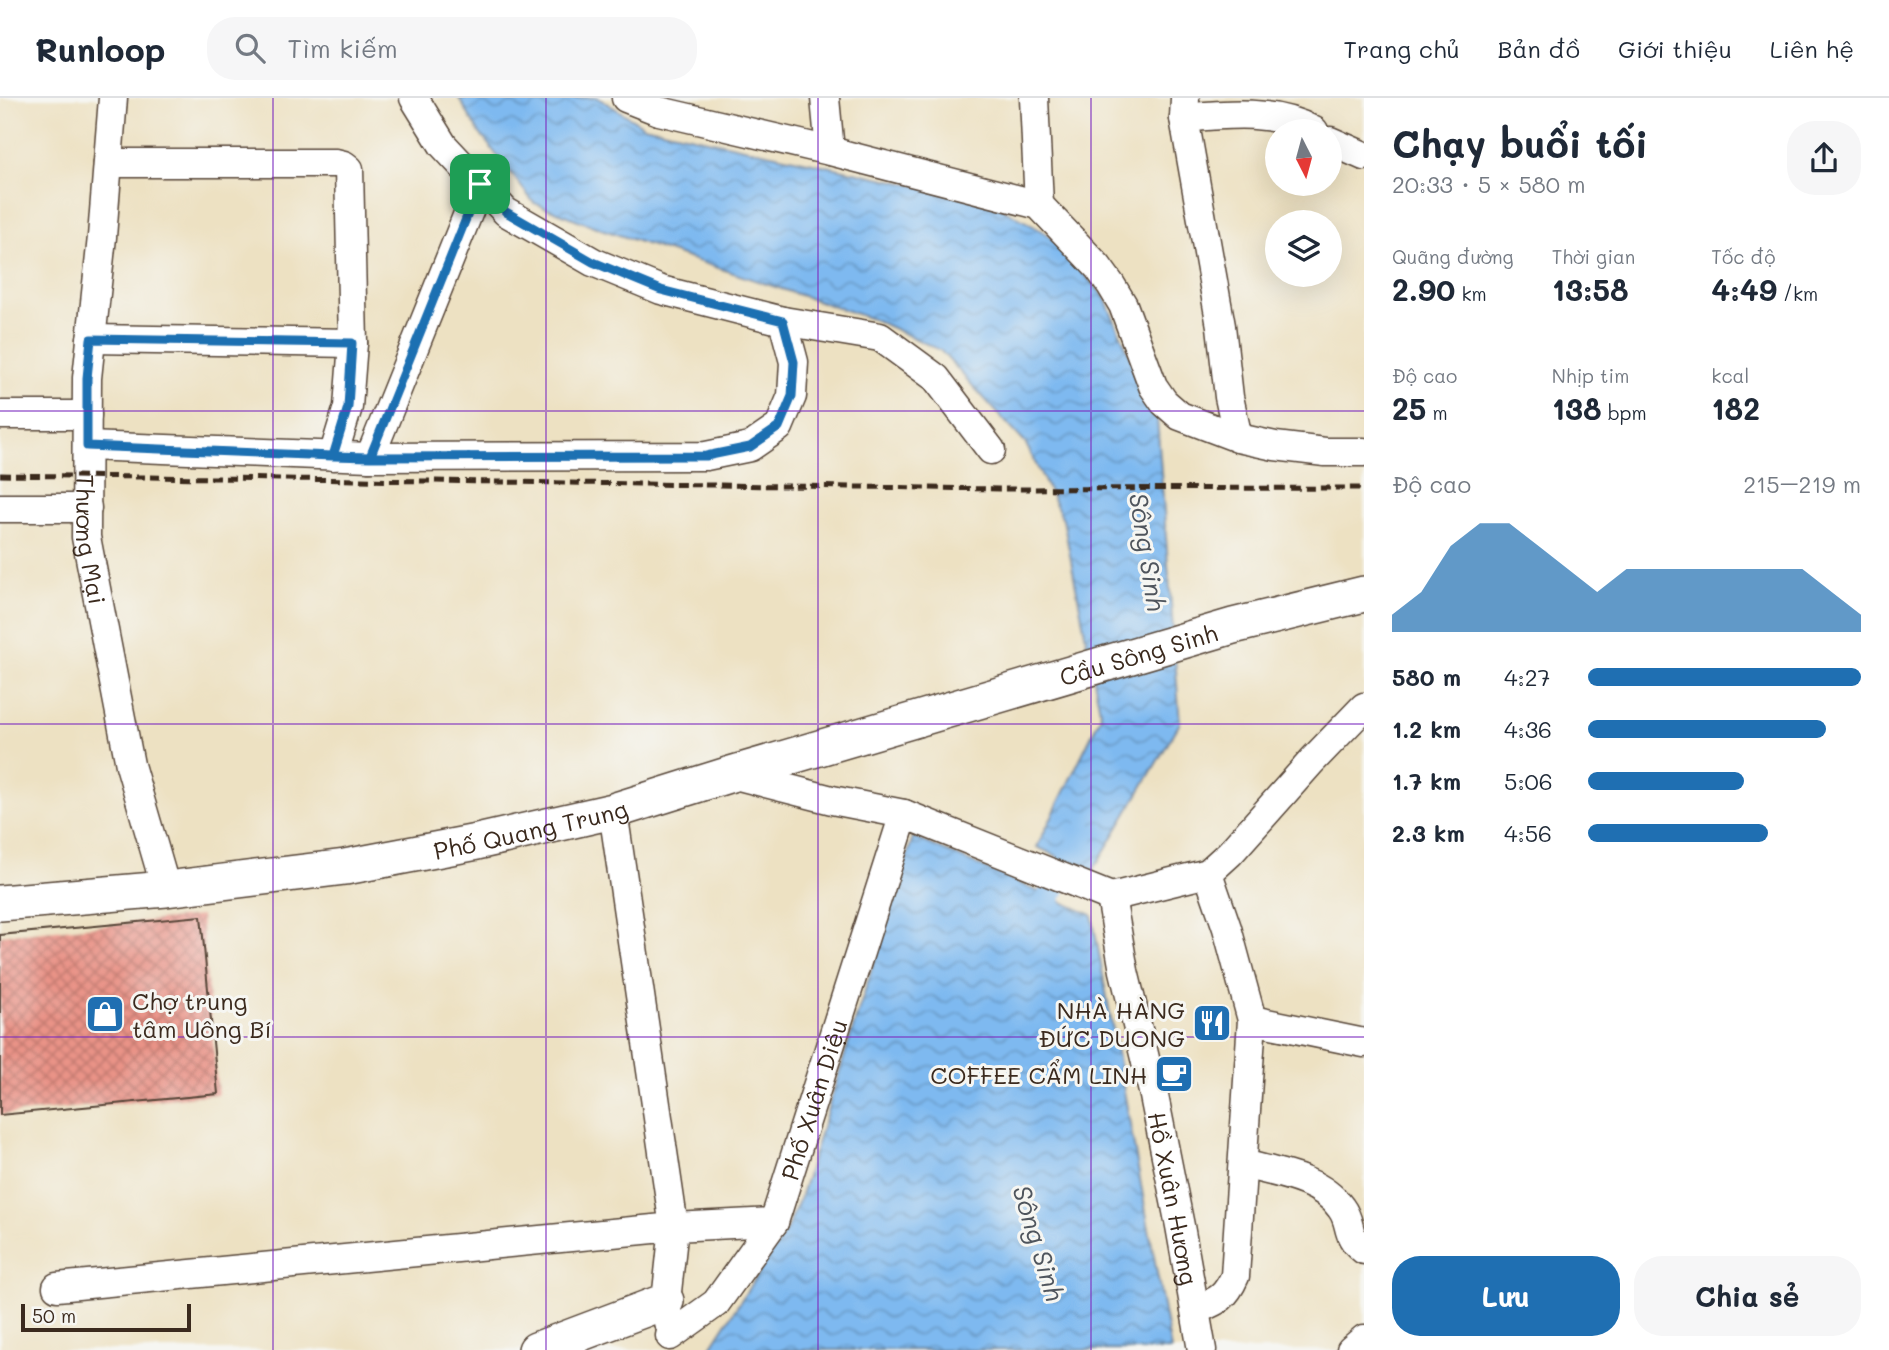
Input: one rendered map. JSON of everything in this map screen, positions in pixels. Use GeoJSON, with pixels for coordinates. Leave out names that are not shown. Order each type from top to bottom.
{"type":"FeatureCollection","features":[{"type":"Feature","properties":{"kind":"main road","name":"Cầu Sông Sinh"},"geometry":{"type":"LineString","coordinates":[[1044,681],[1233,626],[1364,594]]}},
{"type":"Feature","properties":{"kind":"main road","name":"Phố Quang Trung"},"geometry":{"type":"LineString","coordinates":[[0,903],[166,889],[345,867],[477,842],[613,811],[1044,681]]}},
{"type":"Feature","properties":{"kind":"main road"},"geometry":{"type":"LineString","coordinates":[[537,1350],[666,1301]]}},
{"type":"Feature","properties":{"kind":"street","name":"Thương Mại"},"geometry":{"type":"LineString","coordinates":[[113,98],[87,378],[86,537],[130,765],[166,889]]}},
{"type":"Feature","properties":{"kind":"street"},"geometry":{"type":"LineString","coordinates":[[414,98],[443,145],[506,212],[593,262],[661,290],[783,321],[880,337],[936,378],[991,450]]}},
{"type":"Feature","properties":{"kind":"street"},"geometry":{"type":"LineString","coordinates":[[626,98],[659,111],[830,151],[1039,205],[1098,267],[1111,285],[1122,305],[1153,386],[1164,402],[1180,416],[1238,438],[1275,446],[1325,452],[1364,452]]}},
{"type":"Feature","properties":{"kind":"street"},"geometry":{"type":"LineString","coordinates":[[825,98],[830,151]]}},
{"type":"Feature","properties":{"kind":"street"},"geometry":{"type":"LineString","coordinates":[[1034,98],[1039,205]]}},
{"type":"Feature","properties":{"kind":"street"},"geometry":{"type":"LineString","coordinates":[[1238,438],[1229,397],[1221,326],[1185,108],[1221,115],[1306,117]]}},
{"type":"Feature","properties":{"kind":"street"},"geometry":{"type":"LineString","coordinates":[[1342,146],[1364,156]]}},
{"type":"Feature","properties":{"kind":"street"},"geometry":{"type":"LineString","coordinates":[[108,163],[336,163],[349,169],[352,343],[348,407],[333,456]]}},
{"type":"Feature","properties":{"kind":"street"},"geometry":{"type":"LineString","coordinates":[[370,457],[480,184]]}},
{"type":"Feature","properties":{"kind":"street"},"geometry":{"type":"LineString","coordinates":[[87,446],[370,457],[706,456],[750,447],[779,427],[792,396],[794,362],[783,321]]}},
{"type":"Feature","properties":{"kind":"street"},"geometry":{"type":"LineString","coordinates":[[91,339],[352,343]]}},
{"type":"Feature","properties":{"kind":"street"},"geometry":{"type":"LineString","coordinates":[[0,415],[87,415]]}},
{"type":"Feature","properties":{"kind":"street"},"geometry":{"type":"LineString","coordinates":[[0,508],[87,508]]}},
{"type":"Feature","properties":{"kind":"street"},"geometry":{"type":"LineString","coordinates":[[731,774],[832,800],[904,814],[1111,897],[1208,873],[1230,853],[1311,761],[1364,707]]}},
{"type":"Feature","properties":{"kind":"street"},"geometry":{"type":"LineString","coordinates":[[613,811],[674,1227],[666,1301],[670,1343]]}},
{"type":"Feature","properties":{"kind":"street","name":"Phố Xuân Diệu"},"geometry":{"type":"LineString","coordinates":[[670,1343],[716,1303],[774,1222],[904,814]]}},
{"type":"Feature","properties":{"kind":"street"},"geometry":{"type":"LineString","coordinates":[[1195,1310],[1221,1300],[1230,1289],[1235,1276],[1252,1020],[1227,928],[1208,873]]}},
{"type":"Feature","properties":{"kind":"street","name":"Hồ Xuân Hương"},"geometry":{"type":"LineString","coordinates":[[1111,897],[1124,971],[1154,1096],[1202,1350]]}},
{"type":"Feature","properties":{"kind":"street"},"geometry":{"type":"LineString","coordinates":[[1252,1020],[1364,1043]]}},
{"type":"Feature","properties":{"kind":"street"},"geometry":{"type":"LineString","coordinates":[[1243,1164],[1298,1179],[1329,1194],[1343,1210],[1354,1243],[1364,1250]]}},
{"type":"Feature","properties":{"kind":"street"},"geometry":{"type":"LineString","coordinates":[[57,1287],[674,1227],[774,1222]]}},
{"type":"Feature","properties":{"kind":"street"},"geometry":{"type":"LineString","coordinates":[[666,1301],[716,1303]]}},
{"type":"Feature","properties":{"kind":"street"},"geometry":{"type":"LineString","coordinates":[[1351,1350],[1364,1339]]}},
{"type":"Feature","properties":{"kind":"water"},"geometry":{"type":"Polygon","coordinates":[[[459,98],[598,98],[644,126],[991,202],[1047,234],[1104,296],[1157,418],[1180,723],[1092,872],[1037,847],[1101,716],[1063,519],[1026,444],[940,350],[875,320],[601,229],[534,203],[478,131],[459,98]]]}},
{"type":"Feature","properties":{"kind":"water"},"geometry":{"type":"Polygon","coordinates":[[[913,837],[1092,915],[1171,1350],[709,1350],[787,1229],[800,1198],[913,837]]]}},
{"type":"Feature","properties":{"kind":"building","name":"Chợ trung tâm Uông Bí"},"geometry":{"type":"Polygon","coordinates":[[[201,916],[218,1094],[0,1115],[0,935],[201,916]]]}},
{"type":"Feature","properties":{"kind":"waterway","name":"Sông Sinh"},"geometry":{"type":"LineString","coordinates":[[1049,897],[1084,833]]}},
{"type":"Feature","properties":{"kind":"railway"},"geometry":{"type":"LineString","coordinates":[[0,475],[999,489],[1364,488]]}},
{"type":"Feature","properties":{"kind":"place","name":"Chợ trung tâm Uông Bí"},"geometry":{"type":"Point","coordinates":[105,1014]}},
{"type":"Feature","properties":{"kind":"place","name":"NHÀ HÀNG ĐỨC DUONG"},"geometry":{"type":"Point","coordinates":[1212,1023]}},
{"type":"Feature","properties":{"kind":"place","name":"COFFEE CẨM LINH"},"geometry":{"type":"Point","coordinates":[1174,1074]}},
{"type":"Feature","properties":{"kind":"route"},"geometry":{"type":"LineString","coordinates":[[480,184],[370,457],[333,456],[87,446],[87,378],[91,339],[352,343],[348,407],[333,456],[370,457],[706,456],[750,447],[779,427],[792,396],[794,362],[783,321],[661,290],[593,262],[506,212],[480,184]]}}]}
